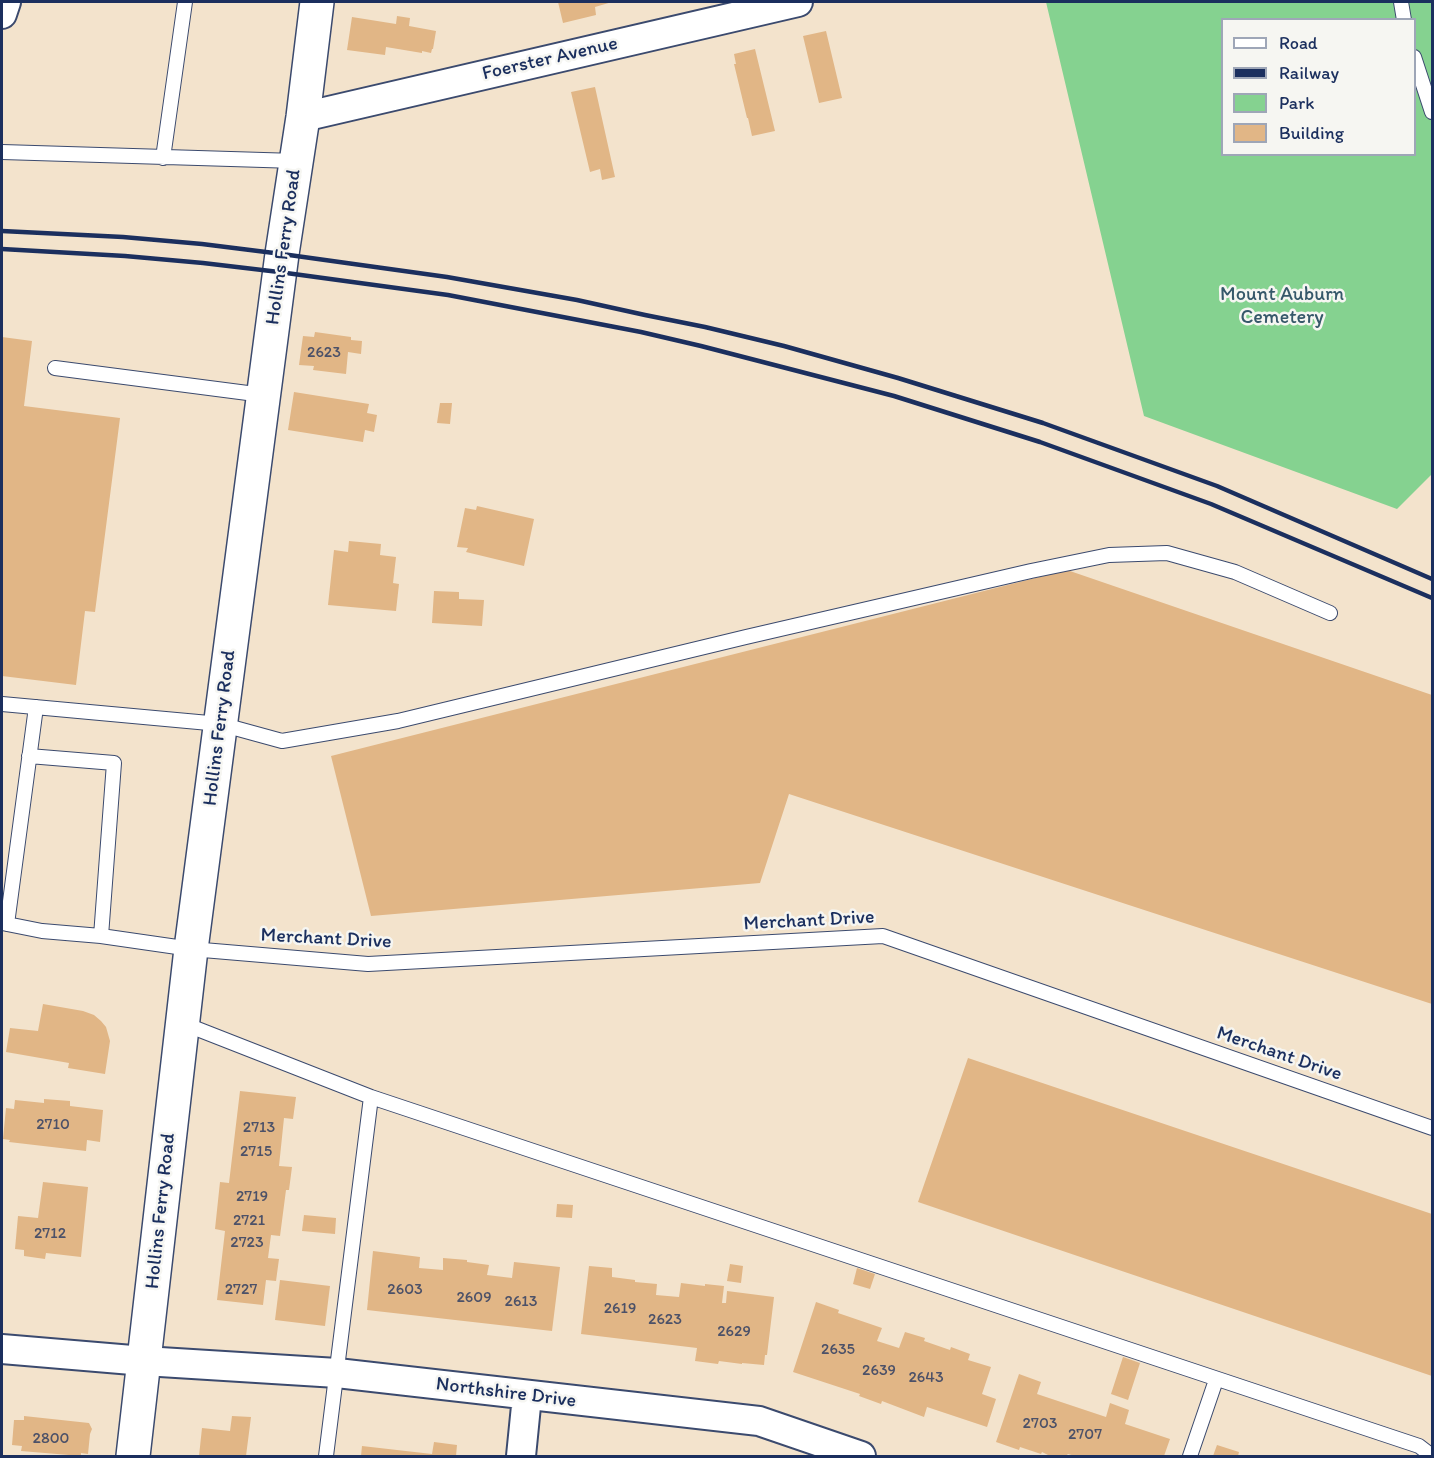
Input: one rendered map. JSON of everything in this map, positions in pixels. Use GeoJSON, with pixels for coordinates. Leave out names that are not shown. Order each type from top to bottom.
{"type":"FeatureCollection","features":[{"type":"Feature","properties":{"kind":"street"},"geometry":{"type":"LineString","coordinates":[[2,14],[6,2]]}},
{"type":"Feature","properties":{"kind":"street","name":"Hollins Ferry Road"},"geometry":{"type":"LineString","coordinates":[[133,1456],[191,949],[317,2]]}},
{"type":"Feature","properties":{"kind":"street","name":"Foerster Avenue"},"geometry":{"type":"LineString","coordinates":[[303,117],[798,2]]}},
{"type":"Feature","properties":{"kind":"street","name":"Northshire Drive"},"geometry":{"type":"LineString","coordinates":[[2,1349],[144,1361],[337,1373],[759,1421],[861,1456]]}},
{"type":"Feature","properties":{"kind":"street"},"geometry":{"type":"LineString","coordinates":[[521,1456],[527,1396]]}},
{"type":"Feature","properties":{"kind":"lane"},"geometry":{"type":"LineString","coordinates":[[163,158],[185,2]]}},
{"type":"Feature","properties":{"kind":"lane"},"geometry":{"type":"LineString","coordinates":[[1401,2],[1404,18]]}},
{"type":"Feature","properties":{"kind":"lane"},"geometry":{"type":"LineString","coordinates":[[1416,63],[1432,112]]}},
{"type":"Feature","properties":{"kind":"lane"},"geometry":{"type":"LineString","coordinates":[[2,152],[296,161]]}},
{"type":"Feature","properties":{"kind":"lane"},"geometry":{"type":"LineString","coordinates":[[55,368],[263,395]]}},
{"type":"Feature","properties":{"kind":"lane"},"geometry":{"type":"LineString","coordinates":[[2,704],[220,724],[282,741],[398,721],[746,637],[1109,555],[1167,553],[1235,572],[1329,613]]}},
{"type":"Feature","properties":{"kind":"lane"},"geometry":{"type":"LineString","coordinates":[[4,924],[36,707]]}},
{"type":"Feature","properties":{"kind":"lane"},"geometry":{"type":"LineString","coordinates":[[29,756],[114,763],[101,936]]}},
{"type":"Feature","properties":{"kind":"lane","name":"Merchant Drive"},"geometry":{"type":"LineString","coordinates":[[4,924],[42,931],[101,936],[191,949],[368,964],[883,936],[1432,1128]]}},
{"type":"Feature","properties":{"kind":"lane"},"geometry":{"type":"LineString","coordinates":[[182,1023],[371,1097],[1419,1446],[1432,1456]]}},
{"type":"Feature","properties":{"kind":"lane"},"geometry":{"type":"LineString","coordinates":[[326,1456],[371,1097]]}},
{"type":"Feature","properties":{"kind":"lane"},"geometry":{"type":"LineString","coordinates":[[1190,1456],[1216,1380]]}},
{"type":"Feature","properties":{"kind":"green space","name":"Mount Auburn Cemetery"},"geometry":{"type":"Polygon","coordinates":[[[1046,2],[1432,2],[1432,474],[1397,509],[1144,416],[1046,2]]]}},
{"type":"Feature","properties":{"kind":"building"},"geometry":{"type":"Polygon","coordinates":[[[558,2],[612,2],[595,7],[596,15],[563,23],[558,2]]]}},
{"type":"Feature","properties":{"kind":"building"},"geometry":{"type":"Polygon","coordinates":[[[397,16],[410,18],[409,26],[436,31],[431,53],[386,47],[385,55],[347,50],[352,17],[396,24],[397,16]]]}},
{"type":"Feature","properties":{"kind":"building"},"geometry":{"type":"Polygon","coordinates":[[[826,31],[842,98],[819,103],[803,36],[826,31]]]}},
{"type":"Feature","properties":{"kind":"building"},"geometry":{"type":"Polygon","coordinates":[[[755,49],[775,131],[752,136],[734,64],[736,64],[734,54],[755,49]]]}},
{"type":"Feature","properties":{"kind":"building"},"geometry":{"type":"Polygon","coordinates":[[[595,87],[615,177],[602,180],[600,169],[590,172],[571,92],[595,87]]]}},
{"type":"Feature","properties":{"kind":"building"},"geometry":{"type":"Polygon","coordinates":[[[315,332],[351,337],[351,340],[362,341],[361,354],[348,352],[346,374],[313,370],[314,366],[299,365],[303,336],[314,337],[315,332]]]}},
{"type":"Feature","properties":{"kind":"building"},"geometry":{"type":"Polygon","coordinates":[[[2,337],[32,341],[24,406],[120,418],[95,612],[85,611],[76,685],[2,676],[2,337]]]}},
{"type":"Feature","properties":{"kind":"building"},"geometry":{"type":"Polygon","coordinates":[[[294,392],[369,404],[367,413],[377,415],[374,432],[365,430],[363,442],[288,430],[294,392]]]}},
{"type":"Feature","properties":{"kind":"building"},"geometry":{"type":"Polygon","coordinates":[[[440,403],[452,403],[450,424],[437,423],[440,403]]]}},
{"type":"Feature","properties":{"kind":"building"},"geometry":{"type":"Polygon","coordinates":[[[477,506],[534,519],[524,566],[466,552],[468,548],[457,547],[465,508],[476,510],[477,506]]]}},
{"type":"Feature","properties":{"kind":"building"},"geometry":{"type":"Polygon","coordinates":[[[349,541],[381,544],[380,555],[396,557],[393,583],[399,584],[396,611],[328,605],[334,550],[348,552],[349,541]]]}},
{"type":"Feature","properties":{"kind":"building"},"geometry":{"type":"Polygon","coordinates":[[[1067,570],[1432,695],[1432,1004],[789,794],[760,883],[371,916],[331,756],[1067,570]]]}},
{"type":"Feature","properties":{"kind":"building"},"geometry":{"type":"Polygon","coordinates":[[[434,591],[459,592],[459,599],[484,600],[482,626],[432,623],[434,591]]]}},
{"type":"Feature","properties":{"kind":"building"},"geometry":{"type":"Polygon","coordinates":[[[43,1004],[83,1011],[94,1015],[101,1021],[106,1027],[110,1041],[105,1074],[68,1068],[69,1063],[6,1052],[10,1028],[38,1031],[43,1004]]]}},
{"type":"Feature","properties":{"kind":"building"},"geometry":{"type":"Polygon","coordinates":[[[968,1058],[1432,1214],[1432,1376],[918,1202],[968,1058]]]}},
{"type":"Feature","properties":{"kind":"building"},"geometry":{"type":"Polygon","coordinates":[[[240,1091],[296,1097],[293,1119],[284,1118],[279,1166],[292,1167],[289,1190],[286,1190],[280,1236],[271,1235],[268,1258],[279,1259],[276,1281],[266,1280],[263,1305],[217,1300],[225,1231],[215,1229],[220,1182],[229,1183],[240,1091]]]}},
{"type":"Feature","properties":{"kind":"building"},"geometry":{"type":"Polygon","coordinates":[[[44,1099],[70,1101],[70,1106],[103,1110],[100,1142],[87,1140],[86,1151],[9,1142],[10,1140],[3,1139],[6,1108],[14,1109],[15,1100],[44,1103],[44,1099]]]}},
{"type":"Feature","properties":{"kind":"building"},"geometry":{"type":"Polygon","coordinates":[[[43,1182],[88,1187],[81,1257],[46,1253],[45,1259],[24,1256],[24,1250],[15,1249],[18,1216],[38,1218],[43,1182]]]}},
{"type":"Feature","properties":{"kind":"building"},"geometry":{"type":"Polygon","coordinates":[[[557,1204],[573,1205],[572,1218],[556,1217],[557,1204]]]}},
{"type":"Feature","properties":{"kind":"building"},"geometry":{"type":"Polygon","coordinates":[[[304,1215],[336,1218],[335,1234],[302,1231],[304,1215]]]}},
{"type":"Feature","properties":{"kind":"building"},"geometry":{"type":"Polygon","coordinates":[[[373,1251],[420,1257],[419,1268],[443,1270],[443,1258],[467,1260],[467,1262],[489,1265],[487,1275],[512,1278],[514,1262],[560,1267],[552,1331],[367,1310],[373,1251]]]}},
{"type":"Feature","properties":{"kind":"building"},"geometry":{"type":"Polygon","coordinates":[[[730,1264],[743,1266],[741,1283],[727,1281],[730,1264]]]}},
{"type":"Feature","properties":{"kind":"building"},"geometry":{"type":"Polygon","coordinates":[[[589,1266],[612,1268],[612,1277],[657,1284],[656,1295],[679,1297],[681,1283],[724,1286],[722,1303],[726,1303],[727,1291],[774,1297],[764,1365],[695,1361],[697,1348],[581,1334],[589,1266]]]}},
{"type":"Feature","properties":{"kind":"building"},"geometry":{"type":"Polygon","coordinates":[[[857,1268],[875,1274],[870,1289],[853,1284],[857,1268]]]}},
{"type":"Feature","properties":{"kind":"building"},"geometry":{"type":"Polygon","coordinates":[[[280,1280],[330,1286],[325,1326],[275,1320],[280,1280]]]}},
{"type":"Feature","properties":{"kind":"building"},"geometry":{"type":"Polygon","coordinates":[[[816,1302],[839,1310],[838,1313],[882,1328],[877,1341],[899,1348],[905,1332],[925,1338],[924,1341],[950,1350],[951,1347],[970,1354],[968,1360],[991,1367],[982,1394],[996,1399],[987,1427],[927,1407],[924,1417],[793,1372],[816,1302]]]}},
{"type":"Feature","properties":{"kind":"building"},"geometry":{"type":"Polygon","coordinates":[[[1123,1357],[1140,1363],[1128,1400],[1111,1394],[1123,1357]]]}},
{"type":"Feature","properties":{"kind":"building"},"geometry":{"type":"Polygon","coordinates":[[[1019,1374],[1041,1382],[1037,1394],[1106,1417],[1110,1403],[1129,1410],[1125,1424],[1170,1439],[1164,1456],[1075,1456],[1068,1454],[1050,1456],[1020,1447],[1019,1450],[996,1442],[1019,1374]]]}},
{"type":"Feature","properties":{"kind":"building"},"geometry":{"type":"Polygon","coordinates":[[[24,1416],[89,1423],[92,1429],[88,1454],[81,1453],[81,1456],[21,1451],[22,1446],[12,1445],[14,1420],[24,1420],[24,1416]]]}},
{"type":"Feature","properties":{"kind":"building"},"geometry":{"type":"Polygon","coordinates":[[[232,1416],[251,1417],[246,1456],[199,1456],[202,1428],[230,1431],[232,1416]]]}},
{"type":"Feature","properties":{"kind":"building"},"geometry":{"type":"Polygon","coordinates":[[[434,1442],[457,1445],[456,1456],[361,1456],[362,1446],[432,1454],[434,1442]]]}},
{"type":"Feature","properties":{"kind":"building"},"geometry":{"type":"Polygon","coordinates":[[[1217,1445],[1239,1452],[1238,1456],[1213,1456],[1217,1445]]]}},
{"type":"Feature","properties":{"kind":"railway"},"geometry":{"type":"LineString","coordinates":[[2,231],[123,237],[202,244],[447,277],[577,300],[784,346],[898,378],[1043,423],[1217,486],[1432,579]]}},
{"type":"Feature","properties":{"kind":"railway"},"geometry":{"type":"LineString","coordinates":[[2,249],[203,263],[448,295],[641,332],[701,346],[894,396],[1040,442],[1211,504],[1432,598]]}}]}
